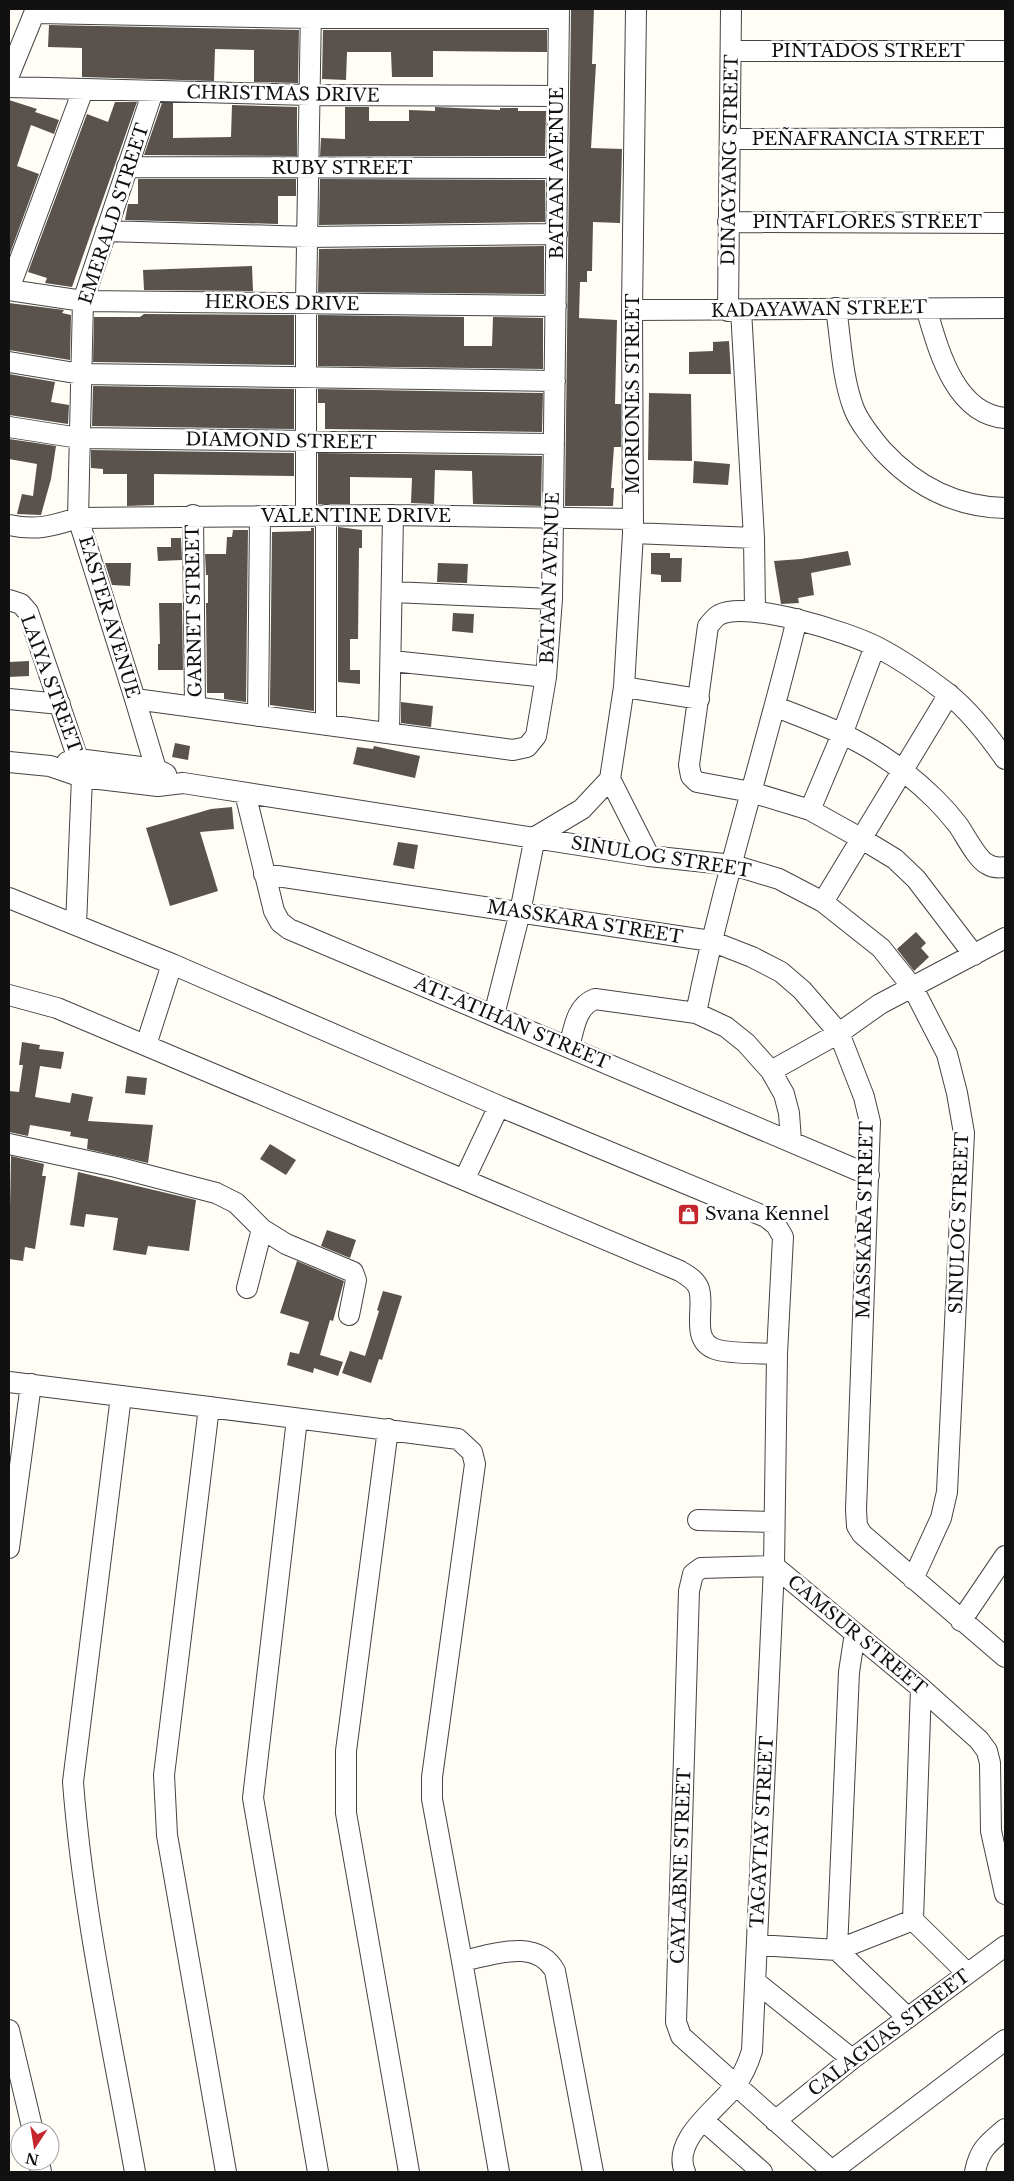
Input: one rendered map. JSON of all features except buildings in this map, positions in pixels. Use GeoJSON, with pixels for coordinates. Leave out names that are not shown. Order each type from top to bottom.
{"type":"FeatureCollection","features":[{"type":"Feature","properties":{"kind":"street","name":"MORIONES STREET"},"geometry":{"type":"LineString","coordinates":[[610,779],[624,687],[633,526],[632,310],[636,9]]}},
{"type":"Feature","properties":{"kind":"street","name":"DINAGYANG STREET"},"geometry":{"type":"LineString","coordinates":[[731,9],[731,139],[728,222],[754,538],[755,610]]}},
{"type":"Feature","properties":{"kind":"street"},"geometry":{"type":"LineString","coordinates":[[9,75],[35,11],[559,13]]}},
{"type":"Feature","properties":{"kind":"street"},"geometry":{"type":"LineString","coordinates":[[311,13],[309,237],[306,303],[306,442],[316,515],[326,725]]}},
{"type":"Feature","properties":{"kind":"street","name":"BATAAN AVENUE"},"geometry":{"type":"LineString","coordinates":[[135,699],[513,750],[528,746],[536,736],[546,677],[552,599],[559,13]]}},
{"type":"Feature","properties":{"kind":"street","name":"PINTADOS STREET"},"geometry":{"type":"LineString","coordinates":[[731,51],[1005,51]]}},
{"type":"Feature","properties":{"kind":"street","name":"CHRISTMAS DRIVE"},"geometry":{"type":"LineString","coordinates":[[9,87],[309,95],[558,96]]}},
{"type":"Feature","properties":{"kind":"street"},"geometry":{"type":"LineString","coordinates":[[9,289],[83,90]]}},
{"type":"Feature","properties":{"kind":"street","name":"EMERALD STREET"},"geometry":{"type":"LineString","coordinates":[[78,518],[83,301],[153,92]]}},
{"type":"Feature","properties":{"kind":"street","name":"PEÑAFRANCIA STREET"},"geometry":{"type":"LineString","coordinates":[[731,139],[1005,138]]}},
{"type":"Feature","properties":{"kind":"street","name":"RUBY STREET"},"geometry":{"type":"LineString","coordinates":[[127,167],[557,168]]}},
{"type":"Feature","properties":{"kind":"street","name":"PINTAFLORES STREET"},"geometry":{"type":"LineString","coordinates":[[728,222],[1005,223]]}},
{"type":"Feature","properties":{"kind":"street"},"geometry":{"type":"LineString","coordinates":[[106,231],[309,237],[557,234]]}},
{"type":"Feature","properties":{"kind":"street","name":"HEROES DRIVE"},"geometry":{"type":"LineString","coordinates":[[9,289],[83,301],[556,306]]}},
{"type":"Feature","properties":{"kind":"street"},"geometry":{"type":"LineString","coordinates":[[836,308],[847,382],[855,410],[873,440],[900,469],[933,492],[966,504],[1005,508]]}},
{"type":"Feature","properties":{"kind":"street"},"geometry":{"type":"LineString","coordinates":[[926,308],[942,361],[961,391],[978,409],[994,417],[1005,418]]}},
{"type":"Feature","properties":{"kind":"street","name":"KADAYAWAN STREET"},"geometry":{"type":"LineString","coordinates":[[632,310],[1005,308]]}},
{"type":"Feature","properties":{"kind":"street"},"geometry":{"type":"LineString","coordinates":[[9,362],[81,374],[555,381]]}},
{"type":"Feature","properties":{"kind":"street","name":"DIAMOND STREET"},"geometry":{"type":"LineString","coordinates":[[9,427],[79,438],[554,444]]}},
{"type":"Feature","properties":{"kind":"street"},"geometry":{"type":"LineString","coordinates":[[389,732],[392,661],[393,515]]}},
{"type":"Feature","properties":{"kind":"street","name":"VALENTINE DRIVE"},"geometry":{"type":"LineString","coordinates":[[78,518],[393,515],[552,518],[754,538]]}},
{"type":"Feature","properties":{"kind":"street","name":"GARNET STREET"},"geometry":{"type":"LineString","coordinates":[[193,516],[195,707]]}},
{"type":"Feature","properties":{"kind":"street"},"geometry":{"type":"LineString","coordinates":[[258,716],[260,516]]}},
{"type":"Feature","properties":{"kind":"street","name":"EASTER AVENUE"},"geometry":{"type":"LineString","coordinates":[[9,525],[30,530],[78,518],[135,699],[157,777]]}},
{"type":"Feature","properties":{"kind":"street"},"geometry":{"type":"LineString","coordinates":[[393,592],[552,599]]}},
{"type":"Feature","properties":{"kind":"street","name":"LAIYA STREET"},"geometry":{"type":"LineString","coordinates":[[9,600],[21,604],[28,612],[80,768]]}},
{"type":"Feature","properties":{"kind":"street"},"geometry":{"type":"LineString","coordinates":[[974,955],[916,879],[895,859],[810,810],[751,792],[697,782],[691,776],[689,765],[708,626],[718,615],[755,610],[797,619],[875,646],[902,661],[949,694],[976,722],[1005,759]]}},
{"type":"Feature","properties":{"kind":"street"},"geometry":{"type":"LineString","coordinates":[[696,1013],[711,941],[776,707],[797,619]]}},
{"type":"Feature","properties":{"kind":"street"},"geometry":{"type":"LineString","coordinates":[[810,810],[843,732],[875,646]]}},
{"type":"Feature","properties":{"kind":"street"},"geometry":{"type":"LineString","coordinates":[[392,661],[546,677]]}},
{"type":"Feature","properties":{"kind":"street"},"geometry":{"type":"LineString","coordinates":[[624,687],[699,698]]}},
{"type":"Feature","properties":{"kind":"street"},"geometry":{"type":"LineString","coordinates":[[823,902],[949,694]]}},
{"type":"Feature","properties":{"kind":"street"},"geometry":{"type":"LineString","coordinates":[[9,699],[60,704]]}},
{"type":"Feature","properties":{"kind":"street"},"geometry":{"type":"LineString","coordinates":[[776,707],[843,732],[862,742],[904,770],[947,813],[985,864],[994,868],[1005,867]]}},
{"type":"Feature","properties":{"kind":"street"},"geometry":{"type":"LineString","coordinates":[[9,762],[157,777]]}},
{"type":"Feature","properties":{"kind":"street"},"geometry":{"type":"LineString","coordinates":[[76,925],[80,768]]}},
{"type":"Feature","properties":{"kind":"street","name":"SINULOG STREET"},"geometry":{"type":"LineString","coordinates":[[157,777],[245,793],[649,856],[733,865],[779,878],[823,902],[881,948],[913,988],[947,1054],[957,1093],[964,1133],[947,1492],[941,1518],[913,1579]]}},
{"type":"Feature","properties":{"kind":"street"},"geometry":{"type":"LineString","coordinates":[[494,1015],[520,912],[535,838],[582,809],[610,779],[649,856]]}},
{"type":"Feature","properties":{"kind":"street","name":"ATI-ATIHAN STREET"},"geometry":{"type":"LineString","coordinates":[[245,793],[274,911],[288,929],[869,1175]]}},
{"type":"Feature","properties":{"kind":"street","name":"MASSKARA STREET"},"geometry":{"type":"LineString","coordinates":[[264,874],[711,941],[781,972],[802,990],[839,1033],[864,1097],[870,1122],[856,1510],[857,1526],[862,1534],[1005,1657]]}},
{"type":"Feature","properties":{"kind":"street","name":"CAMSUR STREET"},"geometry":{"type":"LineString","coordinates":[[9,898],[172,964],[499,1106],[766,1217],[776,1225],[783,1237],[777,1354],[774,1566],[921,1688],[979,1740],[987,1751],[990,1763],[991,1832],[1005,1894]]}},
{"type":"Feature","properties":{"kind":"street"},"geometry":{"type":"LineString","coordinates":[[771,1071],[839,1033],[880,1004],[1005,938]]}},
{"type":"Feature","properties":{"kind":"street"},"geometry":{"type":"LineString","coordinates":[[146,1045],[172,964]]}},
{"type":"Feature","properties":{"kind":"street"},"geometry":{"type":"LineString","coordinates":[[9,995],[57,1008],[465,1178],[680,1271],[694,1280],[700,1290],[700,1332],[704,1343],[715,1349],[777,1354]]}},
{"type":"Feature","properties":{"kind":"street"},"geometry":{"type":"LineString","coordinates":[[569,1047],[579,1014],[586,1002],[595,999],[696,1013],[726,1028],[746,1044],[771,1071],[784,1094],[790,1113],[791,1141]]}},
{"type":"Feature","properties":{"kind":"street"},"geometry":{"type":"LineString","coordinates":[[465,1178],[499,1106]]}},
{"type":"Feature","properties":{"kind":"street"},"geometry":{"type":"LineString","coordinates":[[9,1144],[116,1167],[216,1193],[236,1203],[262,1229],[286,1244],[353,1272],[356,1280],[349,1315]]}},
{"type":"Feature","properties":{"kind":"street"},"geometry":{"type":"LineString","coordinates":[[247,1288],[262,1229]]}},
{"type":"Feature","properties":{"kind":"street"},"geometry":{"type":"LineString","coordinates":[[9,1382],[458,1439],[472,1452],[475,1464],[432,1777],[432,1799],[499,2172]]}},
{"type":"Feature","properties":{"kind":"street"},"geometry":{"type":"LineString","coordinates":[[9,1548],[31,1384]]}},
{"type":"Feature","properties":{"kind":"street"},"geometry":{"type":"LineString","coordinates":[[120,1396],[73,1782],[77,1838],[135,2172]]}},
{"type":"Feature","properties":{"kind":"street"},"geometry":{"type":"LineString","coordinates":[[209,1407],[164,1775],[164,1809],[168,1845],[226,2172]]}},
{"type":"Feature","properties":{"kind":"street"},"geometry":{"type":"LineString","coordinates":[[297,1419],[253,1798],[318,2172]]}},
{"type":"Feature","properties":{"kind":"street"},"geometry":{"type":"LineString","coordinates":[[388,1429],[349,1732],[345,1785],[346,1813],[409,2172]]}},
{"type":"Feature","properties":{"kind":"street"},"geometry":{"type":"LineString","coordinates":[[698,1520],[774,1522]]}},
{"type":"Feature","properties":{"kind":"street"},"geometry":{"type":"LineString","coordinates":[[961,1621],[1005,1556]]}},
{"type":"Feature","properties":{"kind":"street","name":"TAGAYTAY STREET"},"geometry":{"type":"LineString","coordinates":[[685,2172],[681,2164],[685,2144],[706,2116],[732,2088],[747,2067],[752,2051],[757,1982],[757,1945],[774,1566]]}},
{"type":"Feature","properties":{"kind":"street","name":"CAYLABNE STREET"},"geometry":{"type":"LineString","coordinates":[[774,1566],[701,1568],[693,1574],[689,1591],[676,2022],[681,2036],[732,2088],[775,2121],[832,2172]]}},
{"type":"Feature","properties":{"kind":"street"},"geometry":{"type":"LineString","coordinates":[[855,1633],[849,1672],[837,1950],[908,2018]]}},
{"type":"Feature","properties":{"kind":"street"},"geometry":{"type":"LineString","coordinates":[[921,1688],[913,1920],[967,1973]]}},
{"type":"Feature","properties":{"kind":"street"},"geometry":{"type":"LineString","coordinates":[[757,1945],[837,1950],[913,1920]]}},
{"type":"Feature","properties":{"kind":"street","name":"CALAGUAS STREET"},"geometry":{"type":"LineString","coordinates":[[775,2121],[852,2060],[1005,1946]]}},
{"type":"Feature","properties":{"kind":"street"},"geometry":{"type":"LineString","coordinates":[[462,1961],[522,1950],[538,1952],[550,1961],[555,1970],[593,2172]]}},
{"type":"Feature","properties":{"kind":"street"},"geometry":{"type":"LineString","coordinates":[[757,1982],[852,2060]]}},
{"type":"Feature","properties":{"kind":"street"},"geometry":{"type":"LineString","coordinates":[[9,2030],[31,2121]]}},
{"type":"Feature","properties":{"kind":"street"},"geometry":{"type":"LineString","coordinates":[[832,2172],[1005,2040]]}},
{"type":"Feature","properties":{"kind":"street"},"geometry":{"type":"LineString","coordinates":[[706,2116],[762,2172]]}},
{"type":"Feature","properties":{"kind":"street"},"geometry":{"type":"LineString","coordinates":[[975,2172],[977,2162],[985,2145],[1005,2130]]}},
{"type":"Feature","properties":{"kind":"place","name":"Svana Kennel"},"geometry":{"type":"Point","coordinates":[689,1214]}}]}
